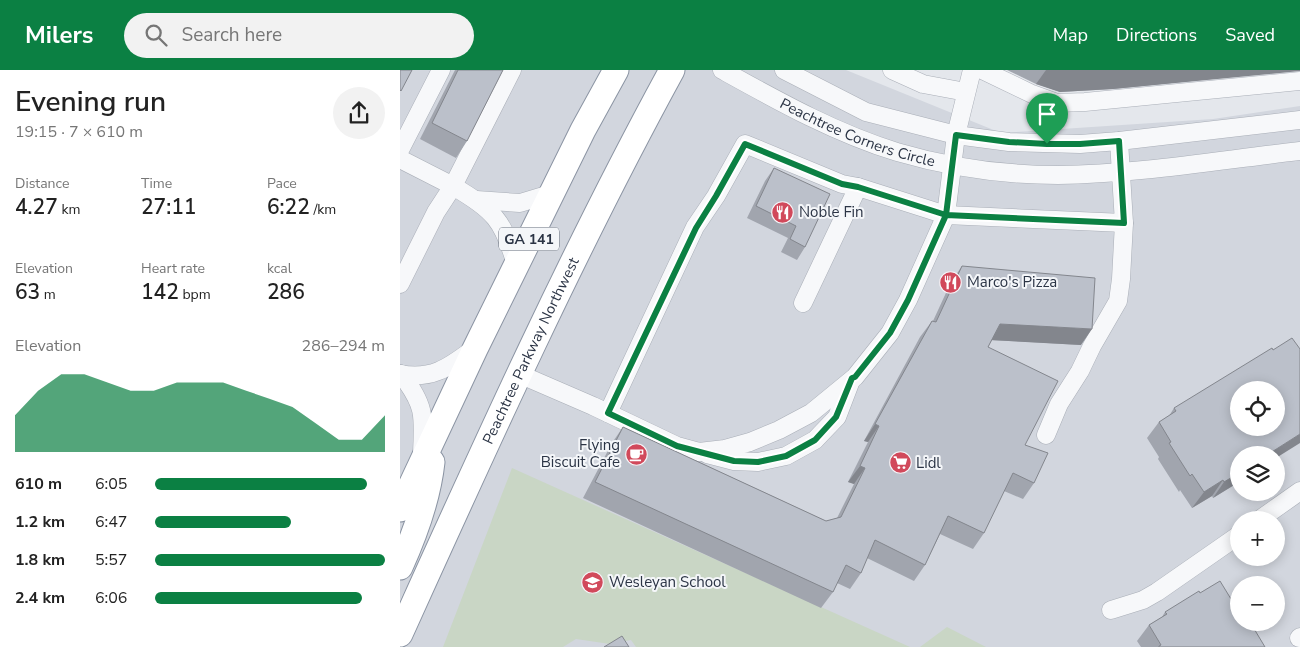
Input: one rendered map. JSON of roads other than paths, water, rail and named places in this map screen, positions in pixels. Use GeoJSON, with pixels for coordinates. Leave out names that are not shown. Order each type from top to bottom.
{"type":"FeatureCollection","features":[{"type":"Feature","properties":{"kind":"highway"},"geometry":{"type":"LineString","coordinates":[[601,70],[604,95]]}},
{"type":"Feature","properties":{"kind":"highway","name":"GA 141"},"geometry":{"type":"LineString","coordinates":[[400,509],[475,349],[583,130],[604,95],[616,70]]}},
{"type":"Feature","properties":{"kind":"highway","name":"Peachtree Parkway Northwest"},"geometry":{"type":"LineString","coordinates":[[400,634],[519,374],[574,260],[672,70]]}},
{"type":"Feature","properties":{"kind":"highway"},"geometry":{"type":"LineString","coordinates":[[400,567],[424,502],[431,473],[434,434]]}},
{"type":"Feature","properties":{"kind":"street"},"geometry":{"type":"LineString","coordinates":[[400,150],[441,70]]}},
{"type":"Feature","properties":{"kind":"street"},"geometry":{"type":"LineString","coordinates":[[400,284],[436,212],[453,186],[512,70]]}},
{"type":"Feature","properties":{"kind":"street","name":"Peachtree Corners Circle"},"geometry":{"type":"LineString","coordinates":[[722,70],[791,107],[842,131],[898,152],[953,164],[1028,174],[1066,174],[1121,171],[1300,151]]}},
{"type":"Feature","properties":{"kind":"street","name":"Peachtree Corners Circle"},"geometry":{"type":"LineString","coordinates":[[784,70],[866,112],[891,120],[956,135],[1009,142],[1080,144],[1300,120]]}},
{"type":"Feature","properties":{"kind":"street"},"geometry":{"type":"LineString","coordinates":[[699,452],[725,449],[750,442],[779,430],[810,412],[834,396],[855,377],[890,333],[908,300],[946,215],[956,135],[972,70]]}},
{"type":"Feature","properties":{"kind":"street"},"geometry":{"type":"LineString","coordinates":[[982,70],[1032,94],[1057,103],[1085,102],[1300,81]]}},
{"type":"Feature","properties":{"kind":"street"},"geometry":{"type":"LineString","coordinates":[[900,72],[923,84],[966,92]]}},
{"type":"Feature","properties":{"kind":"street"},"geometry":{"type":"LineString","coordinates":[[1046,434],[1059,404],[1080,372],[1092,346],[1118,301],[1124,223],[1119,141]]}},
{"type":"Feature","properties":{"kind":"street"},"geometry":{"type":"LineString","coordinates":[[608,413],[696,228],[745,144],[842,184],[858,187],[946,215],[1124,223]]}},
{"type":"Feature","properties":{"kind":"street"},"geometry":{"type":"LineString","coordinates":[[400,159],[476,200],[500,222],[509,241],[516,266]]}},
{"type":"Feature","properties":{"kind":"street"},"geometry":{"type":"LineString","coordinates":[[803,303],[858,187]]}},
{"type":"Feature","properties":{"kind":"street"},"geometry":{"type":"LineString","coordinates":[[476,200],[520,203],[553,193]]}},
{"type":"Feature","properties":{"kind":"street"},"geometry":{"type":"LineString","coordinates":[[401,374],[427,375],[443,370],[475,349]]}},
{"type":"Feature","properties":{"kind":"street"},"geometry":{"type":"LineString","coordinates":[[401,374],[416,393],[424,422],[421,462]]}},
{"type":"Feature","properties":{"kind":"street"},"geometry":{"type":"LineString","coordinates":[[519,374],[677,446],[734,461],[758,462],[786,456],[815,440],[836,417],[852,378]]}},
{"type":"Feature","properties":{"kind":"street"},"geometry":{"type":"LineString","coordinates":[[1272,511],[1300,491]]}},
{"type":"Feature","properties":{"kind":"street"},"geometry":{"type":"LineString","coordinates":[[1111,610],[1150,596],[1230,541]]}},
{"type":"Feature","properties":{"kind":"place","name":"Noble Fin"},"geometry":{"type":"Point","coordinates":[783,212]}},
{"type":"Feature","properties":{"kind":"place","name":"Marco's Pizza"},"geometry":{"type":"Point","coordinates":[951,282]}},
{"type":"Feature","properties":{"kind":"place","name":"Flying Biscuit Cafe"},"geometry":{"type":"Point","coordinates":[636,454]}},
{"type":"Feature","properties":{"kind":"place","name":"Lidl"},"geometry":{"type":"Point","coordinates":[900,463]}},
{"type":"Feature","properties":{"kind":"place","name":"Wesleyan School"},"geometry":{"type":"Point","coordinates":[593,582]}}]}
